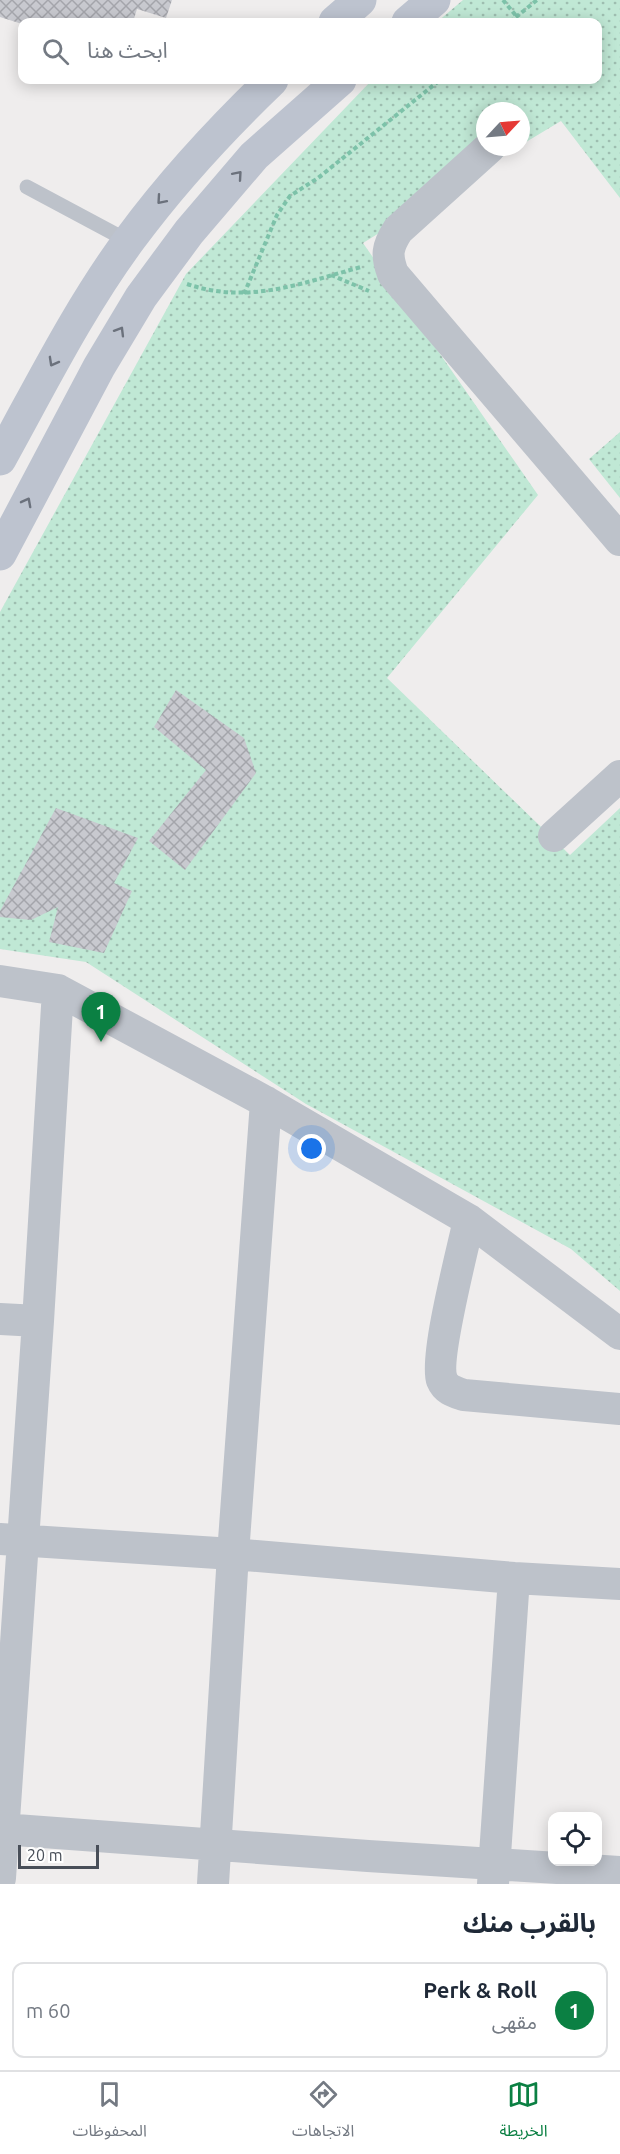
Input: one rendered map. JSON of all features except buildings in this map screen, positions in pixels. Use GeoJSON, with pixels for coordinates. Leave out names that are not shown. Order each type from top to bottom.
{"type":"FeatureCollection","features":[{"type":"Feature","properties":{"kind":"main road"},"geometry":{"type":"LineString","coordinates":[[340,18],[360,0]]}},
{"type":"Feature","properties":{"kind":"main road"},"geometry":{"type":"LineString","coordinates":[[413,18],[434,0]]}},
{"type":"Feature","properties":{"kind":"main road"},"geometry":{"type":"LineString","coordinates":[[0,459],[62,346],[128,241],[156,205],[224,128],[268,84]]}},
{"type":"Feature","properties":{"kind":"main road"},"geometry":{"type":"LineString","coordinates":[[0,554],[99,367],[141,297],[189,231],[254,156],[335,84]]}},
{"type":"Feature","properties":{"kind":"street"},"geometry":{"type":"LineString","coordinates":[[480,156],[398,230],[390,243],[388,260],[393,274],[620,540]]}},
{"type":"Feature","properties":{"kind":"street"},"geometry":{"type":"LineString","coordinates":[[554,836],[620,776]]}},
{"type":"Feature","properties":{"kind":"street"},"geometry":{"type":"LineString","coordinates":[[0,981],[58,990],[266,1102],[469,1220],[620,1334]]}},
{"type":"Feature","properties":{"kind":"street"},"geometry":{"type":"LineString","coordinates":[[0,1878],[11,1540],[38,1321],[58,990]]}},
{"type":"Feature","properties":{"kind":"street"},"geometry":{"type":"LineString","coordinates":[[213,1884],[233,1554],[266,1102]]}},
{"type":"Feature","properties":{"kind":"street"},"geometry":{"type":"LineString","coordinates":[[469,1220],[443,1340],[440,1374],[443,1383],[452,1392],[464,1395],[620,1409]]}},
{"type":"Feature","properties":{"kind":"street"},"geometry":{"type":"LineString","coordinates":[[0,1319],[38,1321]]}},
{"type":"Feature","properties":{"kind":"street"},"geometry":{"type":"LineString","coordinates":[[11,1540],[233,1554],[514,1578],[620,1584]]}},
{"type":"Feature","properties":{"kind":"street"},"geometry":{"type":"LineString","coordinates":[[493,1874],[514,1578]]}},
{"type":"Feature","properties":{"kind":"street"},"geometry":{"type":"LineString","coordinates":[[2,1829],[215,1845],[493,1874],[620,1872]]}},
{"type":"Feature","properties":{"kind":"lane"},"geometry":{"type":"LineString","coordinates":[[27,187],[128,241]]}},
{"type":"Feature","properties":{"kind":"path"},"geometry":{"type":"LineString","coordinates":[[503,0],[517,17],[537,0]]}},
{"type":"Feature","properties":{"kind":"path"},"geometry":{"type":"LineString","coordinates":[[244,294],[277,215],[290,196],[318,178],[435,84]]}},
{"type":"Feature","properties":{"kind":"path"},"geometry":{"type":"LineString","coordinates":[[183,282],[219,292],[244,294],[273,290],[388,260]]}},
{"type":"Feature","properties":{"kind":"green space"},"geometry":{"type":"Polygon","coordinates":[[[463,0],[620,0],[620,198],[561,121],[530,140],[530,102],[476,102],[476,156],[503,156],[363,243],[538,495],[387,678],[570,855],[620,808],[620,1291],[571,1249],[306,1104],[86,962],[0,949],[0,612],[186,274],[368,84],[602,84],[602,18],[442,18],[463,0]]]}},
{"type":"Feature","properties":{"kind":"green space"},"geometry":{"type":"Polygon","coordinates":[[[620,432],[620,498],[589,459],[620,432]]]}},
{"type":"Feature","properties":{"kind":"place","name":"Perk & Roll"},"geometry":{"type":"Point","coordinates":[101,1042]}}]}
